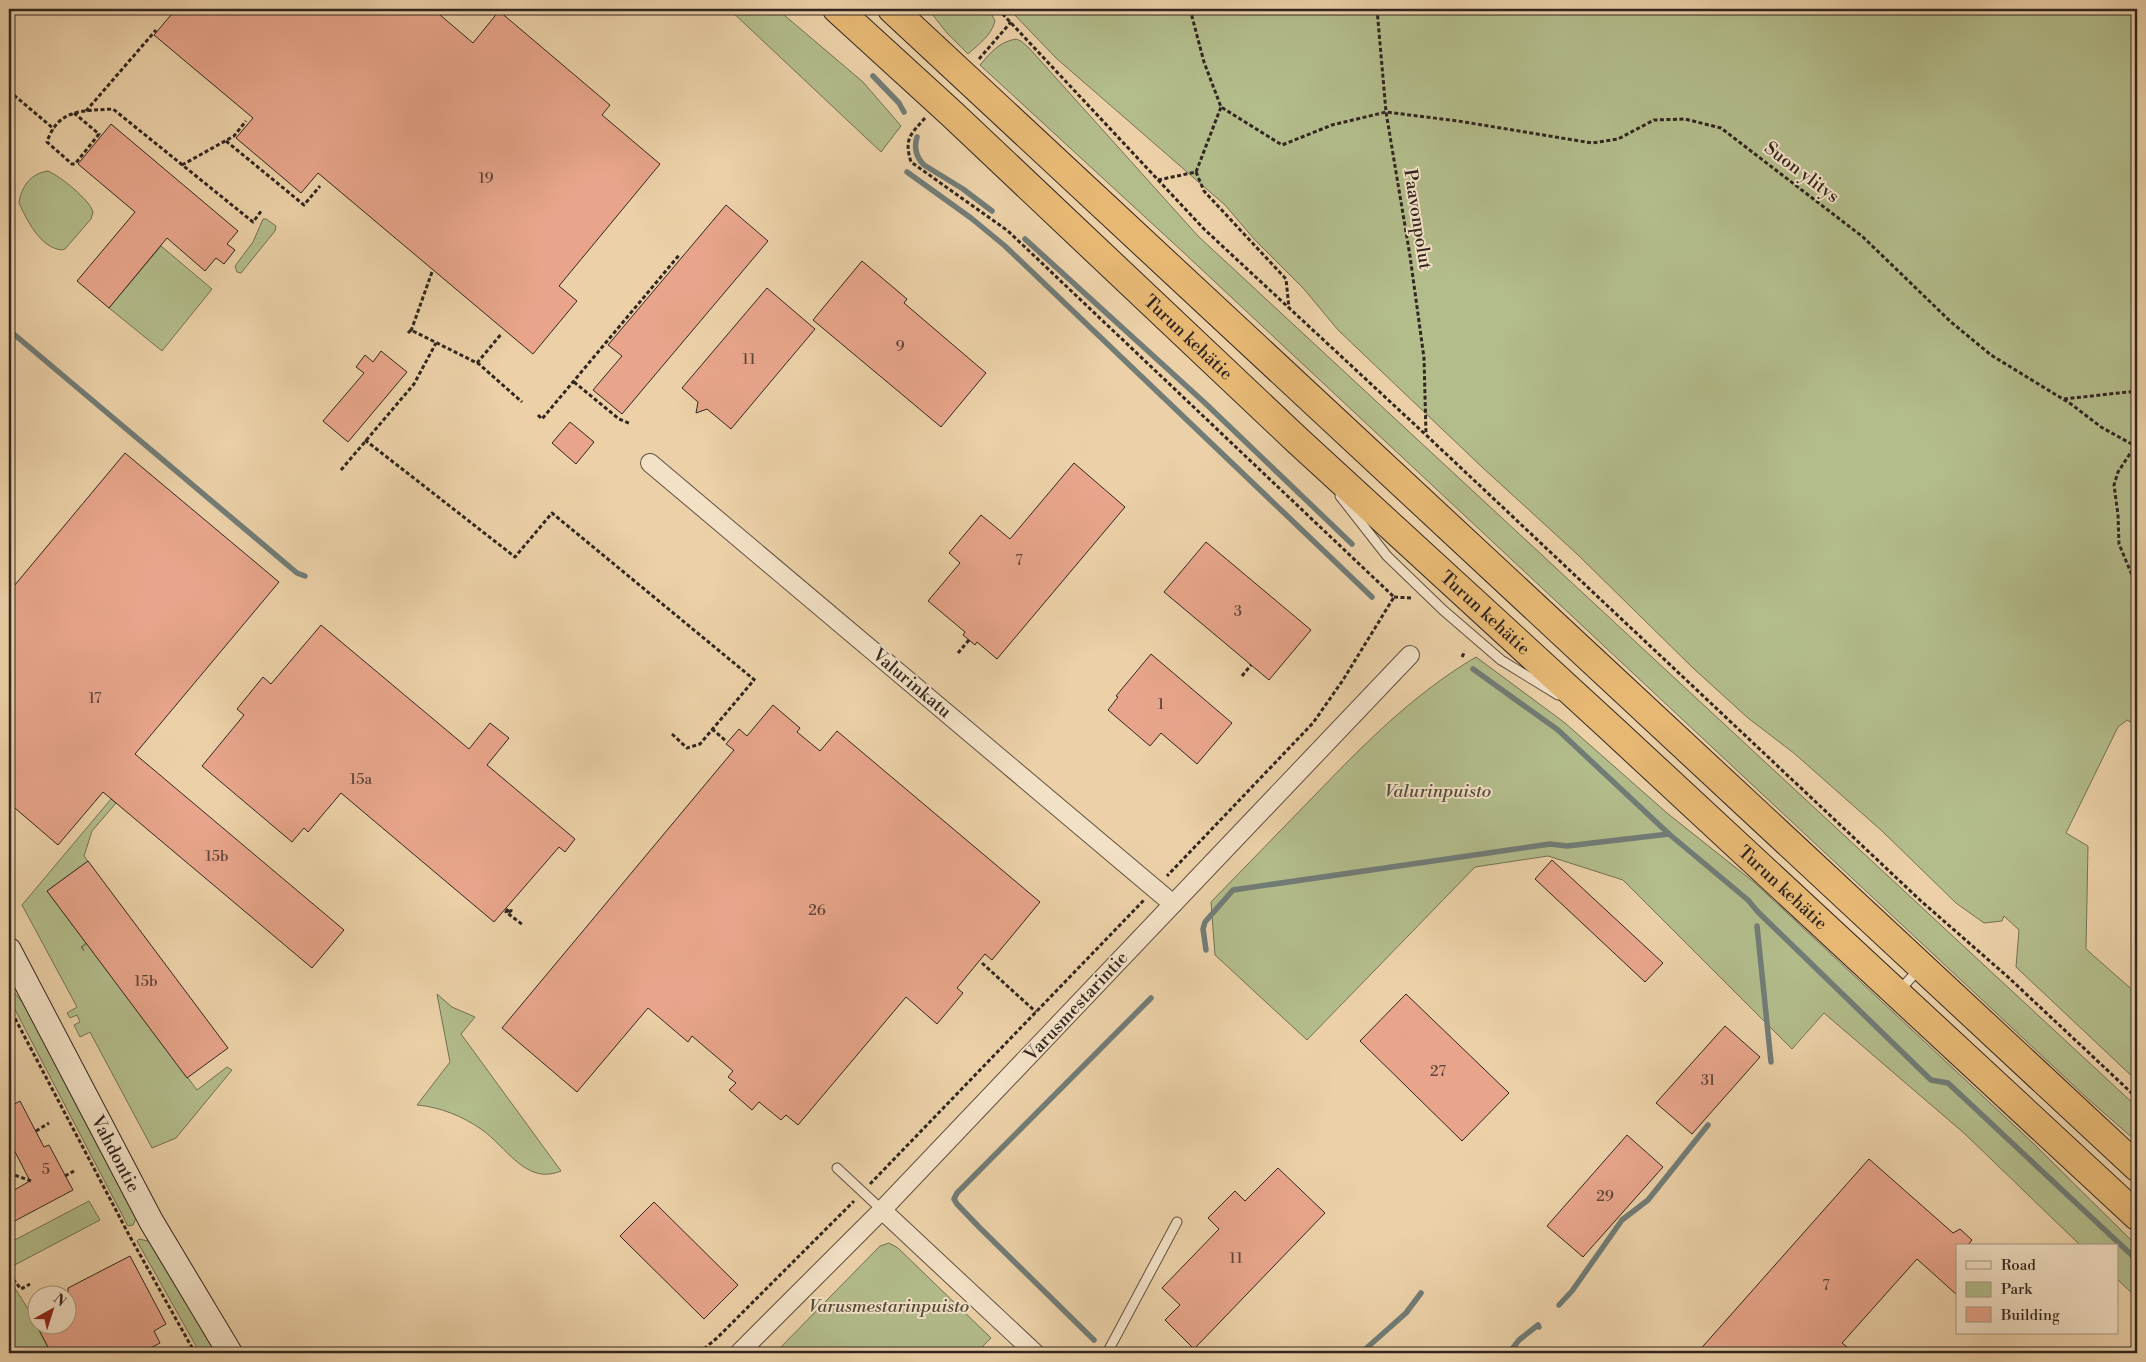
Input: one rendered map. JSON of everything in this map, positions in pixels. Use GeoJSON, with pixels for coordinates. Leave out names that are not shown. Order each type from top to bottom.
{"type":"FeatureCollection","features":[{"type":"Feature","properties":{"kind":"highway","name":"Turun kehätie"},"geometry":{"type":"LineString","coordinates":[[837,9],[959,121],[1297,440],[1898,993],[2137,1216]]}},
{"type":"Feature","properties":{"kind":"highway","name":"Turun kehätie"},"geometry":{"type":"LineString","coordinates":[[903,12],[932,44],[2137,1168]]}},
{"type":"Feature","properties":{"kind":"street","name":"Valurinkatu"},"geometry":{"type":"LineString","coordinates":[[650,463],[1173,904]]}},
{"type":"Feature","properties":{"kind":"street","name":"Varusmestarintie"},"geometry":{"type":"LineString","coordinates":[[739,1353],[882,1210],[1410,655]]}},
{"type":"Feature","properties":{"kind":"street","name":"Vahdontie"},"geometry":{"type":"LineString","coordinates":[[9,950],[150,1221],[230,1353]]}},
{"type":"Feature","properties":{"kind":"street"},"geometry":{"type":"LineString","coordinates":[[882,1210],[1035,1353]]}},
{"type":"Feature","properties":{"kind":"lane"},"geometry":{"type":"LineString","coordinates":[[1898,993],[1922,967]]}},
{"type":"Feature","properties":{"kind":"lane"},"geometry":{"type":"LineString","coordinates":[[836,1168],[882,1210]]}},
{"type":"Feature","properties":{"kind":"lane"},"geometry":{"type":"LineString","coordinates":[[1107,1353],[1177,1222]]}},
{"type":"Feature","properties":{"kind":"path"},"geometry":{"type":"LineString","coordinates":[[998,9],[1204,229],[1426,435],[1921,902],[2008,976],[2137,1098]]}},
{"type":"Feature","properties":{"kind":"path"},"geometry":{"type":"LineString","coordinates":[[1190,9],[1204,62],[1221,107],[1282,144],[1332,125],[1386,112]]}},
{"type":"Feature","properties":{"kind":"path","name":"Paavonpolut"},"geometry":{"type":"LineString","coordinates":[[1378,9],[1386,112],[1410,256],[1424,358],[1426,435]]}},
{"type":"Feature","properties":{"kind":"path"},"geometry":{"type":"LineString","coordinates":[[976,62],[1012,22]]}},
{"type":"Feature","properties":{"kind":"path"},"geometry":{"type":"LineString","coordinates":[[86,111],[156,30]]}},
{"type":"Feature","properties":{"kind":"path"},"geometry":{"type":"LineString","coordinates":[[9,91],[54,129]]}},
{"type":"Feature","properties":{"kind":"path"},"geometry":{"type":"LineString","coordinates":[[1221,107],[1196,172],[1204,191],[1286,279],[1289,308]]}},
{"type":"Feature","properties":{"kind":"path"},"geometry":{"type":"LineString","coordinates":[[74,112],[99,134],[75,164],[47,142],[54,129],[66,115],[74,112],[113,109],[253,222],[262,210]]}},
{"type":"Feature","properties":{"kind":"path","name":"Suon ylitys"},"geometry":{"type":"LineString","coordinates":[[1386,112],[1458,121],[1592,143],[1618,138],[1654,120],[1685,119],[1721,128],[1863,237],[1950,322],[1991,355],[2063,399],[2101,427],[2137,445]]}},
{"type":"Feature","properties":{"kind":"path"},"geometry":{"type":"LineString","coordinates":[[927,116],[908,136],[907,149],[911,162],[1008,231],[1394,597],[1411,598]]}},
{"type":"Feature","properties":{"kind":"path"},"geometry":{"type":"LineString","coordinates":[[182,165],[234,136],[246,122]]}},
{"type":"Feature","properties":{"kind":"path"},"geometry":{"type":"LineString","coordinates":[[226,141],[304,204],[320,186]]}},
{"type":"Feature","properties":{"kind":"path"},"geometry":{"type":"LineString","coordinates":[[1158,180],[1196,172]]}},
{"type":"Feature","properties":{"kind":"path"},"geometry":{"type":"LineString","coordinates":[[538,415],[542,419],[680,254]]}},
{"type":"Feature","properties":{"kind":"path"},"geometry":{"type":"LineString","coordinates":[[432,272],[410,332],[477,363],[522,402]]}},
{"type":"Feature","properties":{"kind":"path"},"geometry":{"type":"LineString","coordinates":[[477,363],[502,333]]}},
{"type":"Feature","properties":{"kind":"path"},"geometry":{"type":"LineString","coordinates":[[341,470],[418,379],[436,343]]}},
{"type":"Feature","properties":{"kind":"path"},"geometry":{"type":"LineString","coordinates":[[574,382],[619,419],[631,424]]}},
{"type":"Feature","properties":{"kind":"path"},"geometry":{"type":"LineString","coordinates":[[2063,399],[2137,391]]}},
{"type":"Feature","properties":{"kind":"path"},"geometry":{"type":"LineString","coordinates":[[366,440],[515,557],[552,513],[756,681],[700,744],[688,748],[672,734]]}},
{"type":"Feature","properties":{"kind":"path"},"geometry":{"type":"LineString","coordinates":[[2137,445],[2118,472],[2114,484],[2119,544],[2137,587]]}},
{"type":"Feature","properties":{"kind":"path"},"geometry":{"type":"LineString","coordinates":[[699,1353],[717,1338],[862,1192],[1313,723],[1344,680],[1394,597]]}},
{"type":"Feature","properties":{"kind":"path"},"geometry":{"type":"LineString","coordinates":[[958,653],[969,640]]}},
{"type":"Feature","properties":{"kind":"path"},"geometry":{"type":"LineString","coordinates":[[1462,657],[1465,651]]}},
{"type":"Feature","properties":{"kind":"path"},"geometry":{"type":"LineString","coordinates":[[1242,676],[1251,665]]}},
{"type":"Feature","properties":{"kind":"path"},"geometry":{"type":"LineString","coordinates":[[712,729],[726,741]]}},
{"type":"Feature","properties":{"kind":"path"},"geometry":{"type":"LineString","coordinates":[[507,910],[506,912],[523,926]]}},
{"type":"Feature","properties":{"kind":"path"},"geometry":{"type":"LineString","coordinates":[[982,963],[1036,1012]]}},
{"type":"Feature","properties":{"kind":"path"},"geometry":{"type":"LineString","coordinates":[[9,1007],[128,1235],[195,1353]]}},
{"type":"Feature","properties":{"kind":"path"},"geometry":{"type":"LineString","coordinates":[[36,1131],[49,1123]]}},
{"type":"Feature","properties":{"kind":"path"},"geometry":{"type":"LineString","coordinates":[[9,1149],[11,1144]]}},
{"type":"Feature","properties":{"kind":"path"},"geometry":{"type":"LineString","coordinates":[[65,1176],[74,1171]]}},
{"type":"Feature","properties":{"kind":"path"},"geometry":{"type":"LineString","coordinates":[[9,1173],[31,1181]]}},
{"type":"Feature","properties":{"kind":"path"},"geometry":{"type":"LineString","coordinates":[[9,1274],[21,1289],[28,1285]]}},
{"type":"Feature","properties":{"kind":"green space"},"geometry":{"type":"Polygon","coordinates":[[[729,9],[777,9],[863,82],[901,126],[881,152],[729,9]]]}},
{"type":"Feature","properties":{"kind":"green space"},"geometry":{"type":"Polygon","coordinates":[[[928,9],[989,9],[995,21],[988,35],[968,54],[947,33],[928,9]]]}},
{"type":"Feature","properties":{"kind":"green space"},"geometry":{"type":"Polygon","coordinates":[[[1009,9],[2137,9],[2137,726],[2127,720],[2118,727],[2066,833],[2088,846],[2086,949],[2137,994],[2137,1081],[2016,967],[2019,930],[2004,916],[2002,921],[1984,923],[1956,903],[1882,831],[1795,754],[1748,718],[1693,668],[1576,553],[1483,468],[1338,330],[1304,289],[1255,240],[1225,205],[1056,58],[1009,9]]]}},
{"type":"Feature","properties":{"kind":"green space"},"geometry":{"type":"Polygon","coordinates":[[[1016,39],[1029,48],[1198,236],[2137,1107],[2137,1142],[2087,1098],[1183,252],[980,65],[1000,45],[1016,39]]]}},
{"type":"Feature","properties":{"kind":"green space"},"geometry":{"type":"Polygon","coordinates":[[[48,171],[74,189],[91,207],[93,212],[91,219],[65,249],[62,250],[54,248],[41,239],[30,225],[19,203],[22,192],[28,182],[42,172],[48,171]]]}},
{"type":"Feature","properties":{"kind":"green space"},"geometry":{"type":"Polygon","coordinates":[[[263,219],[276,226],[275,231],[241,273],[237,272],[235,266],[253,242],[263,219]]]}},
{"type":"Feature","properties":{"kind":"green space"},"geometry":{"type":"Polygon","coordinates":[[[161,246],[212,289],[162,351],[109,308],[161,246]]]}},
{"type":"Feature","properties":{"kind":"green space","name":"Valurinpuisto"},"geometry":{"type":"Polygon","coordinates":[[[1476,657],[1565,723],[1667,813],[1755,883],[2034,1144],[2137,1246],[2137,1298],[2118,1280],[2118,1244],[2079,1244],[1965,1134],[1824,1013],[1792,1049],[1623,880],[1548,856],[1475,867],[1307,1040],[1215,955],[1211,902],[1373,737],[1412,702],[1476,657]]]}},
{"type":"Feature","properties":{"kind":"green space"},"geometry":{"type":"Polygon","coordinates":[[[111,799],[116,803],[92,831],[84,856],[88,861],[47,891],[86,943],[81,947],[84,951],[82,947],[87,944],[197,1090],[227,1067],[232,1070],[176,1138],[152,1148],[90,1032],[80,1037],[74,1025],[80,1022],[77,1015],[70,1018],[67,1013],[77,1007],[22,905],[111,799]]]}},
{"type":"Feature","properties":{"kind":"green space"},"geometry":{"type":"Polygon","coordinates":[[[9,986],[26,1007],[136,1218],[133,1225],[128,1226],[9,998],[9,986]]]}},
{"type":"Feature","properties":{"kind":"green space"},"geometry":{"type":"Polygon","coordinates":[[[437,994],[452,1007],[475,1017],[461,1034],[561,1171],[549,1174],[537,1173],[527,1169],[474,1124],[442,1110],[417,1105],[450,1062],[437,994]]]}},
{"type":"Feature","properties":{"kind":"green space"},"geometry":{"type":"Polygon","coordinates":[[[89,1201],[100,1220],[9,1268],[9,1243],[89,1201]]]}},
{"type":"Feature","properties":{"kind":"green space"},"geometry":{"type":"Polygon","coordinates":[[[139,1239],[152,1244],[216,1353],[200,1353],[137,1241],[139,1239]]]}},
{"type":"Feature","properties":{"kind":"green space","name":"Varusmestarinpuisto"},"geometry":{"type":"Polygon","coordinates":[[[889,1243],[898,1248],[991,1338],[976,1353],[775,1353],[880,1246],[889,1243]]]}},
{"type":"Feature","properties":{"kind":"green space"},"geometry":{"type":"Polygon","coordinates":[[[9,1279],[28,1309],[28,1334],[41,1334],[51,1353],[9,1353],[9,1279]]]}},
{"type":"Feature","properties":{"kind":"building"},"geometry":{"type":"Polygon","coordinates":[[[176,9],[433,9],[473,43],[499,11],[610,105],[602,115],[660,164],[559,286],[577,301],[533,354],[318,173],[301,193],[236,138],[253,118],[154,35],[176,9]]]}},
{"type":"Feature","properties":{"kind":"building"},"geometry":{"type":"Polygon","coordinates":[[[111,124],[238,231],[227,244],[235,250],[224,264],[216,258],[205,271],[167,238],[109,308],[77,281],[135,212],[78,164],[111,124]]]}},
{"type":"Feature","properties":{"kind":"building"},"geometry":{"type":"Polygon","coordinates":[[[726,205],[768,241],[622,414],[593,390],[622,356],[608,345],[726,205]]]}},
{"type":"Feature","properties":{"kind":"building"},"geometry":{"type":"Polygon","coordinates":[[[862,261],[907,299],[904,303],[986,373],[941,427],[813,320],[862,261]]]}},
{"type":"Feature","properties":{"kind":"building"},"geometry":{"type":"Polygon","coordinates":[[[767,288],[815,329],[731,429],[707,409],[696,413],[698,402],[682,388],[767,288]]]}},
{"type":"Feature","properties":{"kind":"building"},"geometry":{"type":"Polygon","coordinates":[[[381,351],[407,372],[348,442],[323,421],[364,373],[356,367],[365,355],[373,362],[381,351]]]}},
{"type":"Feature","properties":{"kind":"building"},"geometry":{"type":"Polygon","coordinates":[[[570,422],[594,442],[576,464],[552,443],[570,422]]]}},
{"type":"Feature","properties":{"kind":"building"},"geometry":{"type":"Polygon","coordinates":[[[125,453],[279,582],[135,754],[344,930],[312,968],[103,792],[58,845],[9,803],[9,592],[125,453]]]}},
{"type":"Feature","properties":{"kind":"building"},"geometry":{"type":"Polygon","coordinates":[[[1074,463],[1125,507],[997,659],[977,642],[975,645],[963,635],[965,632],[928,601],[960,563],[949,553],[981,515],[1010,539],[1074,463]]]}},
{"type":"Feature","properties":{"kind":"building"},"geometry":{"type":"Polygon","coordinates":[[[1206,542],[1311,630],[1269,680],[1164,592],[1206,542]]]}},
{"type":"Feature","properties":{"kind":"building"},"geometry":{"type":"Polygon","coordinates":[[[321,625],[469,749],[490,723],[509,738],[487,765],[575,839],[565,852],[559,847],[494,922],[341,793],[308,832],[304,828],[292,842],[202,766],[244,715],[237,709],[263,677],[271,684],[321,625]]]}},
{"type":"Feature","properties":{"kind":"building"},"geometry":{"type":"Polygon","coordinates":[[[1151,654],[1232,723],[1197,764],[1161,733],[1150,746],[1108,710],[1118,697],[1116,696],[1151,654]]]}},
{"type":"Feature","properties":{"kind":"building"},"geometry":{"type":"Polygon","coordinates":[[[773,705],[800,728],[797,732],[820,751],[837,731],[1040,902],[992,960],[985,954],[957,988],[963,993],[937,1024],[906,997],[798,1125],[786,1115],[781,1120],[759,1102],[752,1110],[729,1090],[736,1083],[728,1077],[733,1071],[692,1036],[688,1042],[648,1008],[577,1092],[502,1028],[734,750],[726,744],[739,729],[747,736],[773,705]]]}},
{"type":"Feature","properties":{"kind":"building"},"geometry":{"type":"Polygon","coordinates":[[[1552,860],[1663,963],[1645,982],[1535,879],[1552,860]]]}},
{"type":"Feature","properties":{"kind":"building"},"geometry":{"type":"Polygon","coordinates":[[[88,861],[228,1048],[187,1078],[47,891],[88,861]]]}},
{"type":"Feature","properties":{"kind":"building"},"geometry":{"type":"Polygon","coordinates":[[[1406,994],[1509,1093],[1462,1141],[1360,1041],[1406,994]]]}},
{"type":"Feature","properties":{"kind":"building"},"geometry":{"type":"Polygon","coordinates":[[[1725,1026],[1760,1057],[1692,1134],[1656,1103],[1725,1026]]]}},
{"type":"Feature","properties":{"kind":"building"},"geometry":{"type":"Polygon","coordinates":[[[20,1101],[44,1147],[49,1145],[73,1190],[9,1224],[9,1193],[30,1181],[9,1140],[9,1107],[20,1101]]]}},
{"type":"Feature","properties":{"kind":"building"},"geometry":{"type":"Polygon","coordinates":[[[1627,1135],[1663,1167],[1583,1257],[1547,1226],[1627,1135]]]}},
{"type":"Feature","properties":{"kind":"building"},"geometry":{"type":"Polygon","coordinates":[[[1869,1159],[1953,1233],[1960,1229],[1972,1240],[1969,1244],[1956,1244],[1956,1294],[1917,1259],[1842,1343],[1855,1353],[1697,1353],[1869,1159]]]}},
{"type":"Feature","properties":{"kind":"building"},"geometry":{"type":"Polygon","coordinates":[[[1278,1168],[1325,1213],[1194,1349],[1165,1320],[1180,1305],[1162,1288],[1219,1229],[1208,1218],[1235,1191],[1245,1201],[1278,1168]]]}},
{"type":"Feature","properties":{"kind":"building"},"geometry":{"type":"Polygon","coordinates":[[[654,1202],[738,1285],[704,1319],[620,1236],[654,1202]]]}},
{"type":"Feature","properties":{"kind":"building"},"geometry":{"type":"Polygon","coordinates":[[[130,1256],[166,1324],[154,1331],[160,1343],[141,1353],[51,1353],[41,1334],[78,1334],[78,1284],[76,1284],[130,1256]]]}},
{"type":"Feature","properties":{"kind":"waterway"},"geometry":{"type":"LineString","coordinates":[[873,76],[899,103],[904,112]]}},
{"type":"Feature","properties":{"kind":"waterway"},"geometry":{"type":"LineString","coordinates":[[917,137],[916,151],[924,165],[963,189],[992,211]]}},
{"type":"Feature","properties":{"kind":"waterway"},"geometry":{"type":"LineString","coordinates":[[907,172],[971,218],[1005,246],[1372,597]]}},
{"type":"Feature","properties":{"kind":"waterway"},"geometry":{"type":"LineString","coordinates":[[1025,239],[1205,403],[1352,544]]}},
{"type":"Feature","properties":{"kind":"waterway"},"geometry":{"type":"LineString","coordinates":[[9,330],[297,573],[305,576]]}},
{"type":"Feature","properties":{"kind":"waterway"},"geometry":{"type":"LineString","coordinates":[[1206,950],[1203,929],[1205,922],[1233,890],[1550,844],[1567,846],[1669,834],[1558,730],[1473,669]]}},
{"type":"Feature","properties":{"kind":"waterway"},"geometry":{"type":"LineString","coordinates":[[1669,834],[1748,900],[1758,912],[1931,1080],[1948,1083],[2137,1260]]}},
{"type":"Feature","properties":{"kind":"waterway"},"geometry":{"type":"LineString","coordinates":[[1757,926],[1771,1062]]}},
{"type":"Feature","properties":{"kind":"waterway"},"geometry":{"type":"LineString","coordinates":[[1094,1340],[979,1227],[954,1199],[957,1193],[1151,998]]}},
{"type":"Feature","properties":{"kind":"waterway"},"geometry":{"type":"LineString","coordinates":[[1559,1305],[1572,1291],[1622,1220],[1648,1200],[1708,1125]]}},
{"type":"Feature","properties":{"kind":"waterway"},"geometry":{"type":"LineString","coordinates":[[1361,1353],[1406,1313],[1421,1293]]}},
{"type":"Feature","properties":{"kind":"waterway"},"geometry":{"type":"LineString","coordinates":[[1509,1353],[1519,1340],[1538,1325],[1539,1327]]}}]}
